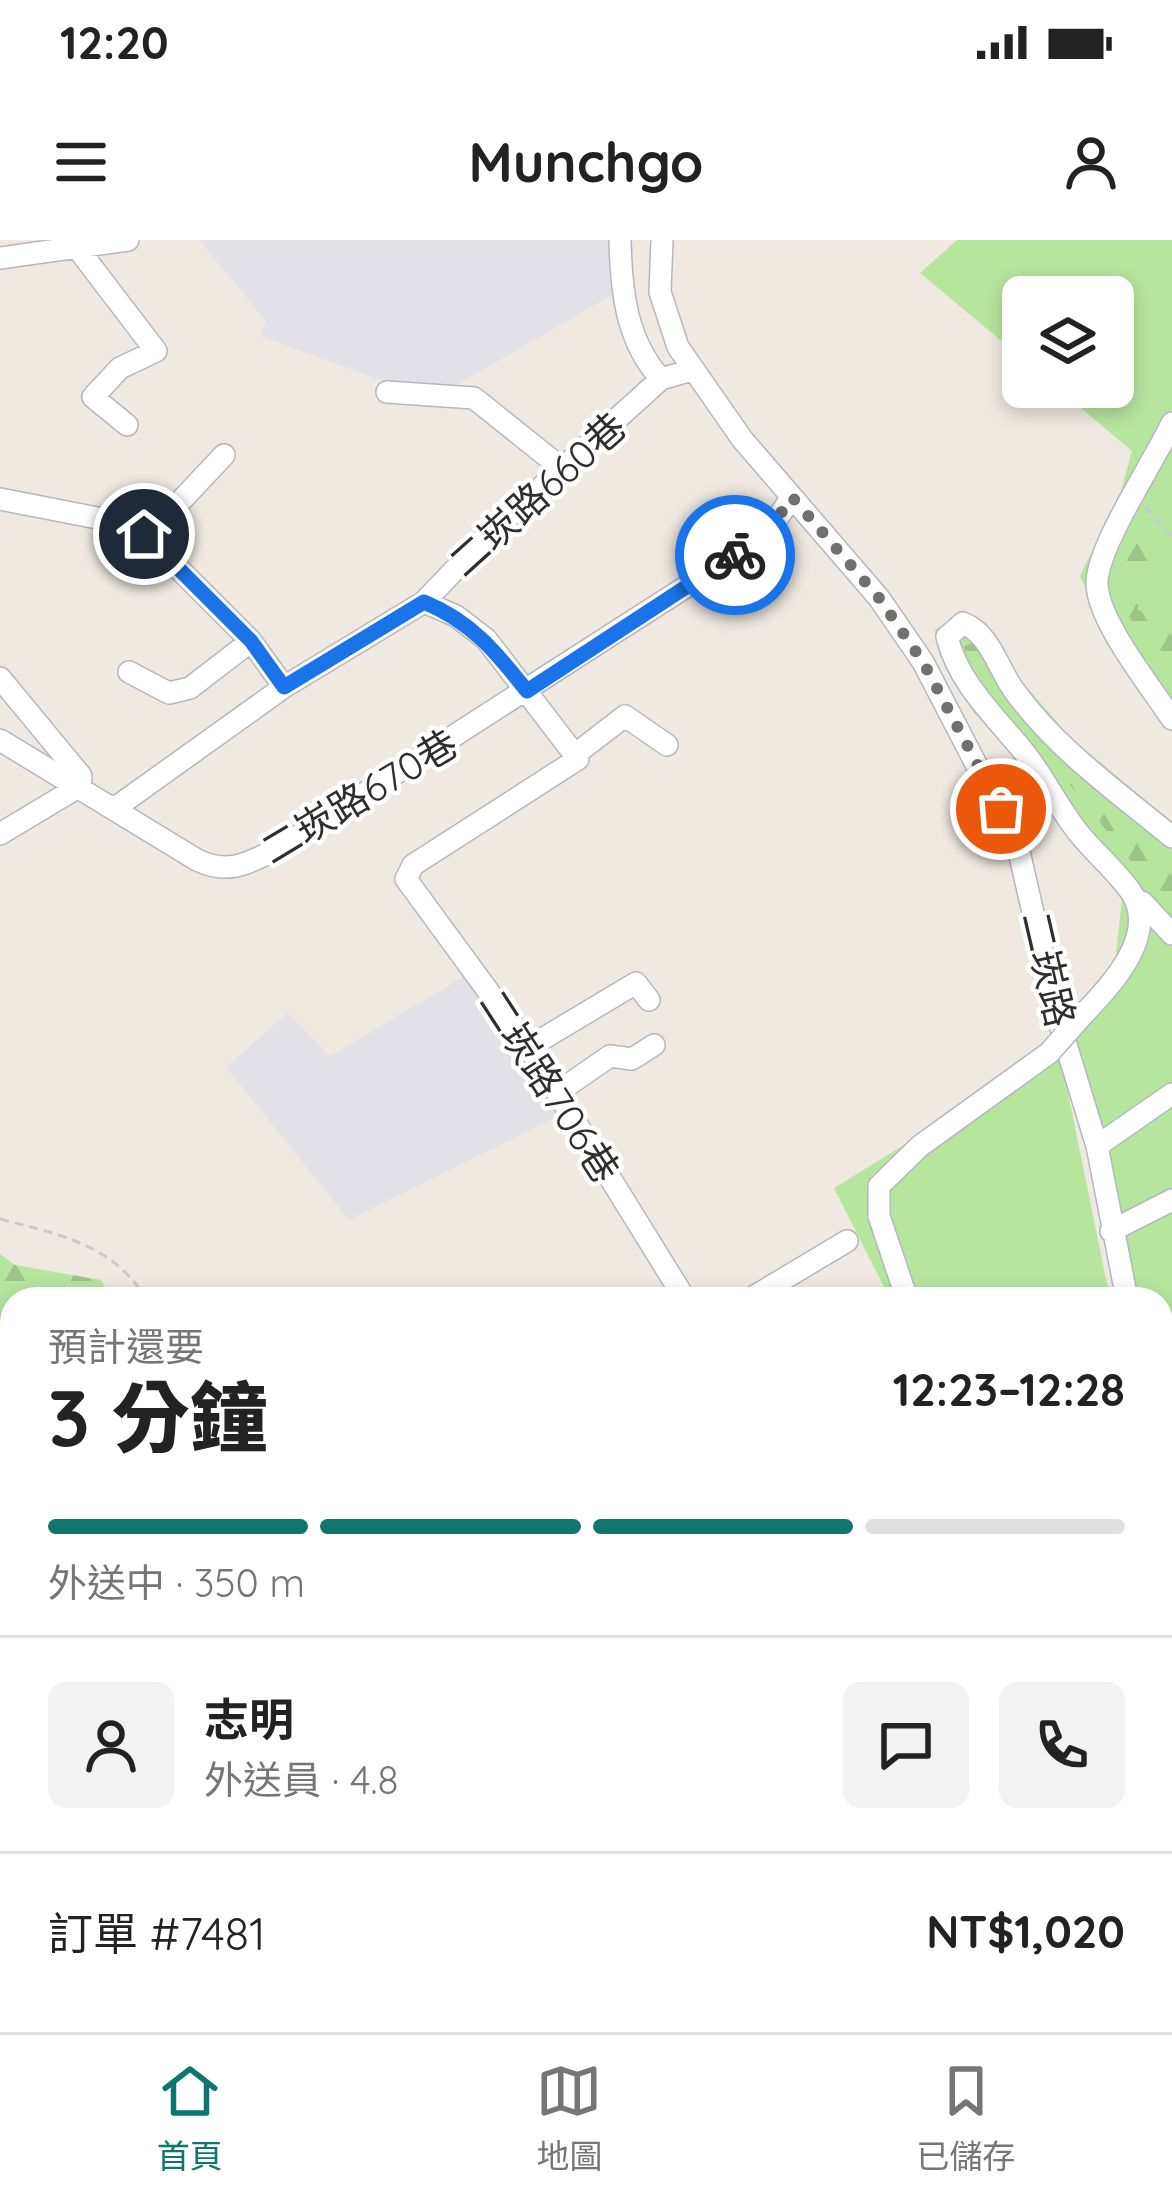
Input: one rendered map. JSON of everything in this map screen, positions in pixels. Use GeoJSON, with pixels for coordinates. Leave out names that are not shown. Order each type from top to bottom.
{"type":"FeatureCollection","features":[{"type":"Feature","properties":{"kind":"street"},"geometry":{"type":"LineString","coordinates":[[0,258],[128,240]]}},
{"type":"Feature","properties":{"kind":"street"},"geometry":{"type":"LineString","coordinates":[[620,240],[622,294],[648,365],[662,379],[692,370]]}},
{"type":"Feature","properties":{"kind":"street","name":"二崁路"},"geometry":{"type":"LineString","coordinates":[[662,240],[659,260],[666,317],[692,370],[879,598],[923,662],[1017,843],[1056,1012],[1096,1146],[1124,1287]]}},
{"type":"Feature","properties":{"kind":"street"},"geometry":{"type":"LineString","coordinates":[[75,245],[156,351],[120,368],[93,397],[127,425]]}},
{"type":"Feature","properties":{"kind":"street","name":"二崁路660巷"},"geometry":{"type":"LineString","coordinates":[[115,808],[284,687],[424,602],[482,541],[662,379]]}},
{"type":"Feature","properties":{"kind":"street"},"geometry":{"type":"LineString","coordinates":[[387,392],[474,398],[564,470]]}},
{"type":"Feature","properties":{"kind":"street"},"geometry":{"type":"LineString","coordinates":[[1172,424],[1105,549],[1097,584],[1115,632],[1172,718]]}},
{"type":"Feature","properties":{"kind":"street"},"geometry":{"type":"LineString","coordinates":[[0,499],[128,524],[176,506],[224,455]]}},
{"type":"Feature","properties":{"kind":"street","name":"二崁路670巷"},"geometry":{"type":"LineString","coordinates":[[0,740],[196,860],[214,869],[237,868],[281,847],[765,536],[792,497]]}},
{"type":"Feature","properties":{"kind":"street"},"geometry":{"type":"LineString","coordinates":[[128,524],[251,641],[284,687]]}},
{"type":"Feature","properties":{"kind":"street"},"geometry":{"type":"LineString","coordinates":[[424,602],[456,616],[486,639],[577,753],[625,716],[667,745]]}},
{"type":"Feature","properties":{"kind":"street"},"geometry":{"type":"LineString","coordinates":[[903,1287],[879,1216],[879,1186],[920,1146],[1049,1053],[1126,969],[1137,924],[1134,896],[1078,832],[1024,753],[986,710],[953,660],[947,638],[963,623],[977,629],[1013,689],[1066,750],[1172,837]]}},
{"type":"Feature","properties":{"kind":"street"},"geometry":{"type":"LineString","coordinates":[[129,672],[169,693],[190,688],[251,641]]}},
{"type":"Feature","properties":{"kind":"street"},"geometry":{"type":"LineString","coordinates":[[0,678],[81,776],[80,786],[0,834]]}},
{"type":"Feature","properties":{"kind":"street","name":"二崁路706巷"},"geometry":{"type":"LineString","coordinates":[[577,753],[578,759],[412,865],[406,879],[529,1047],[679,1287]]}},
{"type":"Feature","properties":{"kind":"street"},"geometry":{"type":"LineString","coordinates":[[1142,902],[1172,934]]}},
{"type":"Feature","properties":{"kind":"street"},"geometry":{"type":"LineString","coordinates":[[529,1047],[636,983],[649,1000]]}},
{"type":"Feature","properties":{"kind":"street"},"geometry":{"type":"LineString","coordinates":[[558,1093],[610,1057],[632,1059],[655,1045]]}},
{"type":"Feature","properties":{"kind":"street"},"geometry":{"type":"LineString","coordinates":[[1096,1146],[1172,1094]]}},
{"type":"Feature","properties":{"kind":"street"},"geometry":{"type":"LineString","coordinates":[[1111,1231],[1172,1200]]}},
{"type":"Feature","properties":{"kind":"street"},"geometry":{"type":"LineString","coordinates":[[770,1287],[847,1241]]}},
{"type":"Feature","properties":{"kind":"path"},"geometry":{"type":"LineString","coordinates":[[0,1219],[84,1241],[134,1278],[139,1287]]}},
{"type":"Feature","properties":{"kind":"shaded area"},"geometry":{"type":"Polygon","coordinates":[[[199,240],[621,240],[619,291],[432,399],[260,336],[266,321],[199,240]]]}},
{"type":"Feature","properties":{"kind":"shaded area"},"geometry":{"type":"Polygon","coordinates":[[[465,976],[517,1039],[560,1115],[349,1220],[226,1067],[288,1013],[330,1056],[465,976]]]}},
{"type":"Feature","properties":{"kind":"green space"},"geometry":{"type":"Polygon","coordinates":[[[957,240],[1172,240],[1172,732],[1105,631],[1080,576],[1121,491],[1132,451],[1081,408],[1134,408],[1134,276],[1002,276],[1002,341],[920,273],[957,240]]]}},
{"type":"Feature","properties":{"kind":"green space"},"geometry":{"type":"Polygon","coordinates":[[[1172,536],[1137,609],[1166,628],[1172,622],[1172,690],[1112,587],[1125,545],[1172,536]]]}},
{"type":"Feature","properties":{"kind":"green space"},"geometry":{"type":"Polygon","coordinates":[[[962,612],[986,623],[1022,682],[1071,738],[1172,822],[1172,1287],[1136,1287],[1084,1066],[1067,1088],[1108,1287],[884,1287],[834,1188],[935,1126],[1053,1041],[1115,964],[1122,899],[1069,836],[1012,749],[974,713],[940,656],[935,630],[962,612]]]}},
{"type":"Feature","properties":{"kind":"green space"},"geometry":{"type":"Polygon","coordinates":[[[977,641],[1051,751],[1172,854],[1172,913],[976,666],[963,647],[977,641]]]}},
{"type":"Feature","properties":{"kind":"green space"},"geometry":{"type":"Polygon","coordinates":[[[0,1254],[15,1265],[101,1280],[105,1287],[0,1287],[0,1254]]]}},
{"type":"Feature","properties":{"kind":"way so far"},"geometry":{"type":"LineString","coordinates":[[735,555],[765,536],[782,518],[792,497],[879,598],[923,662],[1001,809]]}},
{"type":"Feature","properties":{"kind":"route"},"geometry":{"type":"LineString","coordinates":[[144,534],[251,641],[284,687],[424,602],[456,616],[486,639],[527,691],[735,555]]}}]}
